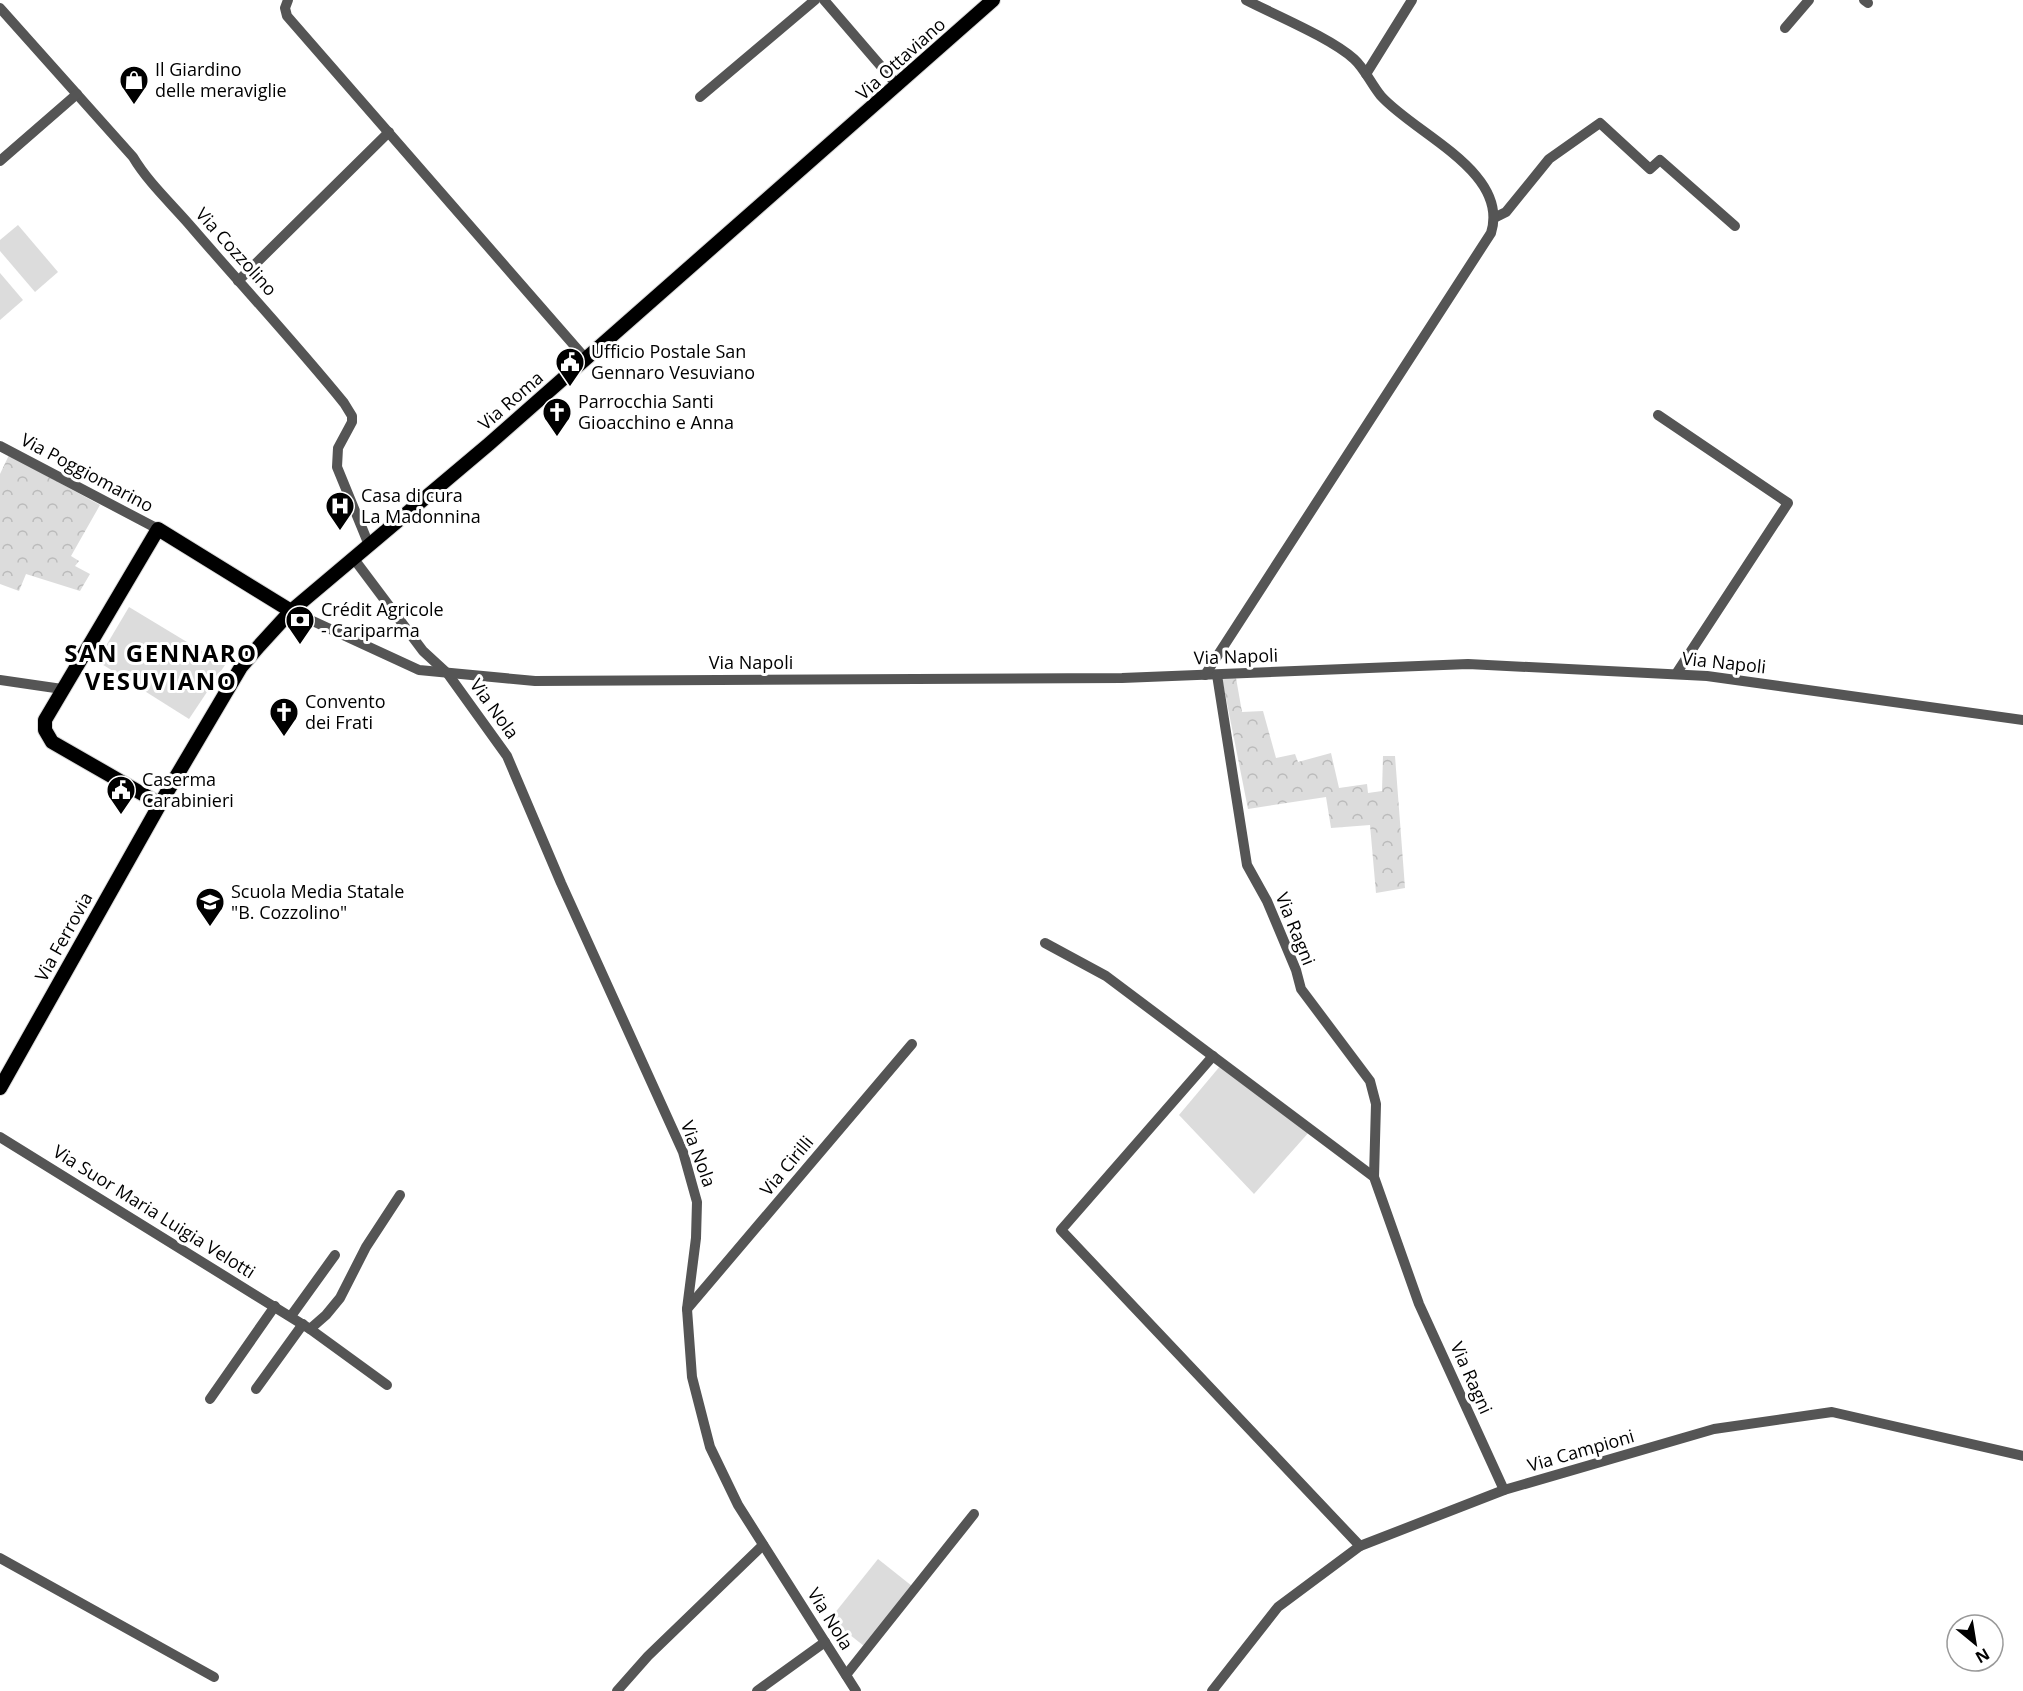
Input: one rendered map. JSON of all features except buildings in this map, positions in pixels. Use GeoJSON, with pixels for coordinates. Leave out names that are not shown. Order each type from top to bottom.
{"type":"FeatureCollection","features":[{"type":"Feature","properties":{"kind":"main road","name":"Via Ottaviano"},"geometry":{"type":"LineString","coordinates":[[832,143],[993,0]]}},
{"type":"Feature","properties":{"kind":"main road","name":"Via Roma"},"geometry":{"type":"LineString","coordinates":[[291,611],[586,359],[832,143]]}},
{"type":"Feature","properties":{"kind":"main road"},"geometry":{"type":"LineString","coordinates":[[160,804],[52,742],[45,730],[45,720],[62,689],[158,529],[291,611]]}},
{"type":"Feature","properties":{"kind":"main road","name":"Via Ferrovia"},"geometry":{"type":"LineString","coordinates":[[0,1088],[160,804],[242,667],[291,611]]}},
{"type":"Feature","properties":{"kind":"street"},"geometry":{"type":"LineString","coordinates":[[288,0],[285,8],[287,16],[586,359]]}},
{"type":"Feature","properties":{"kind":"street"},"geometry":{"type":"LineString","coordinates":[[700,96],[815,0]]}},
{"type":"Feature","properties":{"kind":"street"},"geometry":{"type":"LineString","coordinates":[[824,0],[898,86]]}},
{"type":"Feature","properties":{"kind":"street"},"geometry":{"type":"LineString","coordinates":[[1246,0],[1335,46],[1354,59],[1381,96],[1416,128],[1473,172],[1489,195],[1496,217]]}},
{"type":"Feature","properties":{"kind":"street"},"geometry":{"type":"LineString","coordinates":[[1366,74],[1412,0]]}},
{"type":"Feature","properties":{"kind":"street"},"geometry":{"type":"LineString","coordinates":[[1785,28],[1809,0]]}},
{"type":"Feature","properties":{"kind":"street","name":"Via Cozzolino"},"geometry":{"type":"LineString","coordinates":[[0,8],[238,281],[280,325],[352,416],[339,448],[337,467],[369,545]]}},
{"type":"Feature","properties":{"kind":"street"},"geometry":{"type":"LineString","coordinates":[[0,161],[77,94]]}},
{"type":"Feature","properties":{"kind":"street"},"geometry":{"type":"LineString","coordinates":[[1205,675],[1484,243],[1496,217],[1506,212],[1550,159],[1600,123],[1650,169],[1660,160],[1735,226]]}},
{"type":"Feature","properties":{"kind":"street"},"geometry":{"type":"LineString","coordinates":[[238,281],[389,132]]}},
{"type":"Feature","properties":{"kind":"street"},"geometry":{"type":"LineString","coordinates":[[1658,416],[1788,503],[1676,675]]}},
{"type":"Feature","properties":{"kind":"street","name":"Via Poggiomarino"},"geometry":{"type":"LineString","coordinates":[[0,446],[158,529]]}},
{"type":"Feature","properties":{"kind":"street","name":"Via Nola"},"geometry":{"type":"LineString","coordinates":[[354,559],[423,651],[448,674],[507,756],[561,883],[691,1171],[698,1215],[687,1309],[692,1377],[707,1438],[722,1476],[856,1691]]}},
{"type":"Feature","properties":{"kind":"street","name":"Via Napoli"},"geometry":{"type":"LineString","coordinates":[[291,611],[419,670],[534,681],[1110,679],[1468,664],[1707,676],[2023,720]]}},
{"type":"Feature","properties":{"kind":"street","name":"Via Ragni"},"geometry":{"type":"LineString","coordinates":[[1217,675],[1247,865],[1267,902],[1296,970],[1301,990],[1370,1081],[1376,1104],[1374,1177],[1419,1304],[1504,1490]]}},
{"type":"Feature","properties":{"kind":"street"},"geometry":{"type":"LineString","coordinates":[[0,680],[62,689]]}},
{"type":"Feature","properties":{"kind":"street"},"geometry":{"type":"LineString","coordinates":[[1045,943],[1106,976],[1374,1177]]}},
{"type":"Feature","properties":{"kind":"street","name":"Via Cirilli"},"geometry":{"type":"LineString","coordinates":[[687,1309],[912,1044]]}},
{"type":"Feature","properties":{"kind":"street"},"geometry":{"type":"LineString","coordinates":[[1213,1056],[1060,1230],[1360,1546]]}},
{"type":"Feature","properties":{"kind":"street","name":"Via Suor Maria Luigia Velotti"},"geometry":{"type":"LineString","coordinates":[[0,1137],[291,1316],[387,1385]]}},
{"type":"Feature","properties":{"kind":"street"},"geometry":{"type":"LineString","coordinates":[[256,1389],[306,1326],[326,1316],[340,1298],[366,1247],[400,1195]]}},
{"type":"Feature","properties":{"kind":"street"},"geometry":{"type":"LineString","coordinates":[[291,1316],[334,1256]]}},
{"type":"Feature","properties":{"kind":"street"},"geometry":{"type":"LineString","coordinates":[[210,1399],[275,1306]]}},
{"type":"Feature","properties":{"kind":"street","name":"Via Campioni"},"geometry":{"type":"LineString","coordinates":[[1212,1691],[1278,1607],[1360,1546],[1504,1490],[1714,1430],[1832,1412],[2023,1456]]}},
{"type":"Feature","properties":{"kind":"street"},"geometry":{"type":"LineString","coordinates":[[846,1675],[974,1514]]}},
{"type":"Feature","properties":{"kind":"street"},"geometry":{"type":"LineString","coordinates":[[617,1691],[648,1656],[764,1545]]}},
{"type":"Feature","properties":{"kind":"street"},"geometry":{"type":"LineString","coordinates":[[0,1558],[214,1677]]}},
{"type":"Feature","properties":{"kind":"street"},"geometry":{"type":"LineString","coordinates":[[758,1691],[825,1642]]}},
{"type":"Feature","properties":{"kind":"green space"},"geometry":{"type":"Polygon","coordinates":[[[18,225],[58,272],[35,292],[0,251],[0,240],[18,225]]]}},
{"type":"Feature","properties":{"kind":"green space"},"geometry":{"type":"Polygon","coordinates":[[[0,273],[23,300],[0,320],[0,273]]]}},
{"type":"Feature","properties":{"kind":"green space"},"geometry":{"type":"Polygon","coordinates":[[[9,455],[100,505],[71,556],[79,561],[75,566],[90,574],[80,591],[26,574],[19,591],[0,584],[0,474],[9,455]]]}},
{"type":"Feature","properties":{"kind":"green space"},"geometry":{"type":"Polygon","coordinates":[[[129,607],[225,665],[189,719],[97,661],[129,607]]]}},
{"type":"Feature","properties":{"kind":"green space"},"geometry":{"type":"Polygon","coordinates":[[[1222,678],[1236,678],[1242,712],[1263,711],[1276,758],[1295,754],[1298,762],[1331,753],[1339,788],[1367,784],[1368,793],[1382,791],[1383,756],[1395,756],[1405,888],[1376,893],[1370,825],[1331,828],[1326,797],[1248,809],[1222,678]]]}},
{"type":"Feature","properties":{"kind":"green space"},"geometry":{"type":"Polygon","coordinates":[[[1221,1065],[1310,1131],[1254,1194],[1179,1115],[1221,1065]]]}},
{"type":"Feature","properties":{"kind":"green space"},"geometry":{"type":"Polygon","coordinates":[[[878,1559],[912,1586],[864,1646],[830,1619],[878,1559]]]}},
{"type":"Feature","properties":{"kind":"place","name":"Il Giardino delle meraviglie"},"geometry":{"type":"Point","coordinates":[134,106]}},
{"type":"Feature","properties":{"kind":"place","name":"Ufficio Postale San Gennaro Vesuviano"},"geometry":{"type":"Point","coordinates":[570,388]}},
{"type":"Feature","properties":{"kind":"place","name":"Parrocchia Santi Gioacchino e Anna"},"geometry":{"type":"Point","coordinates":[557,438]}},
{"type":"Feature","properties":{"kind":"place","name":"Casa di cura La Madonnina"},"geometry":{"type":"Point","coordinates":[340,532]}},
{"type":"Feature","properties":{"kind":"place","name":"Crédit Agricole - Cariparma"},"geometry":{"type":"Point","coordinates":[300,646]}},
{"type":"Feature","properties":{"kind":"place","name":"Convento dei Frati"},"geometry":{"type":"Point","coordinates":[284,738]}},
{"type":"Feature","properties":{"kind":"place","name":"Caserma Carabinieri"},"geometry":{"type":"Point","coordinates":[121,816]}},
{"type":"Feature","properties":{"kind":"place","name":"Scuola Media Statale \"B. Cozzolino\""},"geometry":{"type":"Point","coordinates":[210,928]}},
{"type":"Feature","properties":{"kind":"district","name":"SAN GENNARO VESUVIANO"},"geometry":{"type":"Point","coordinates":[161,668]}}]}
